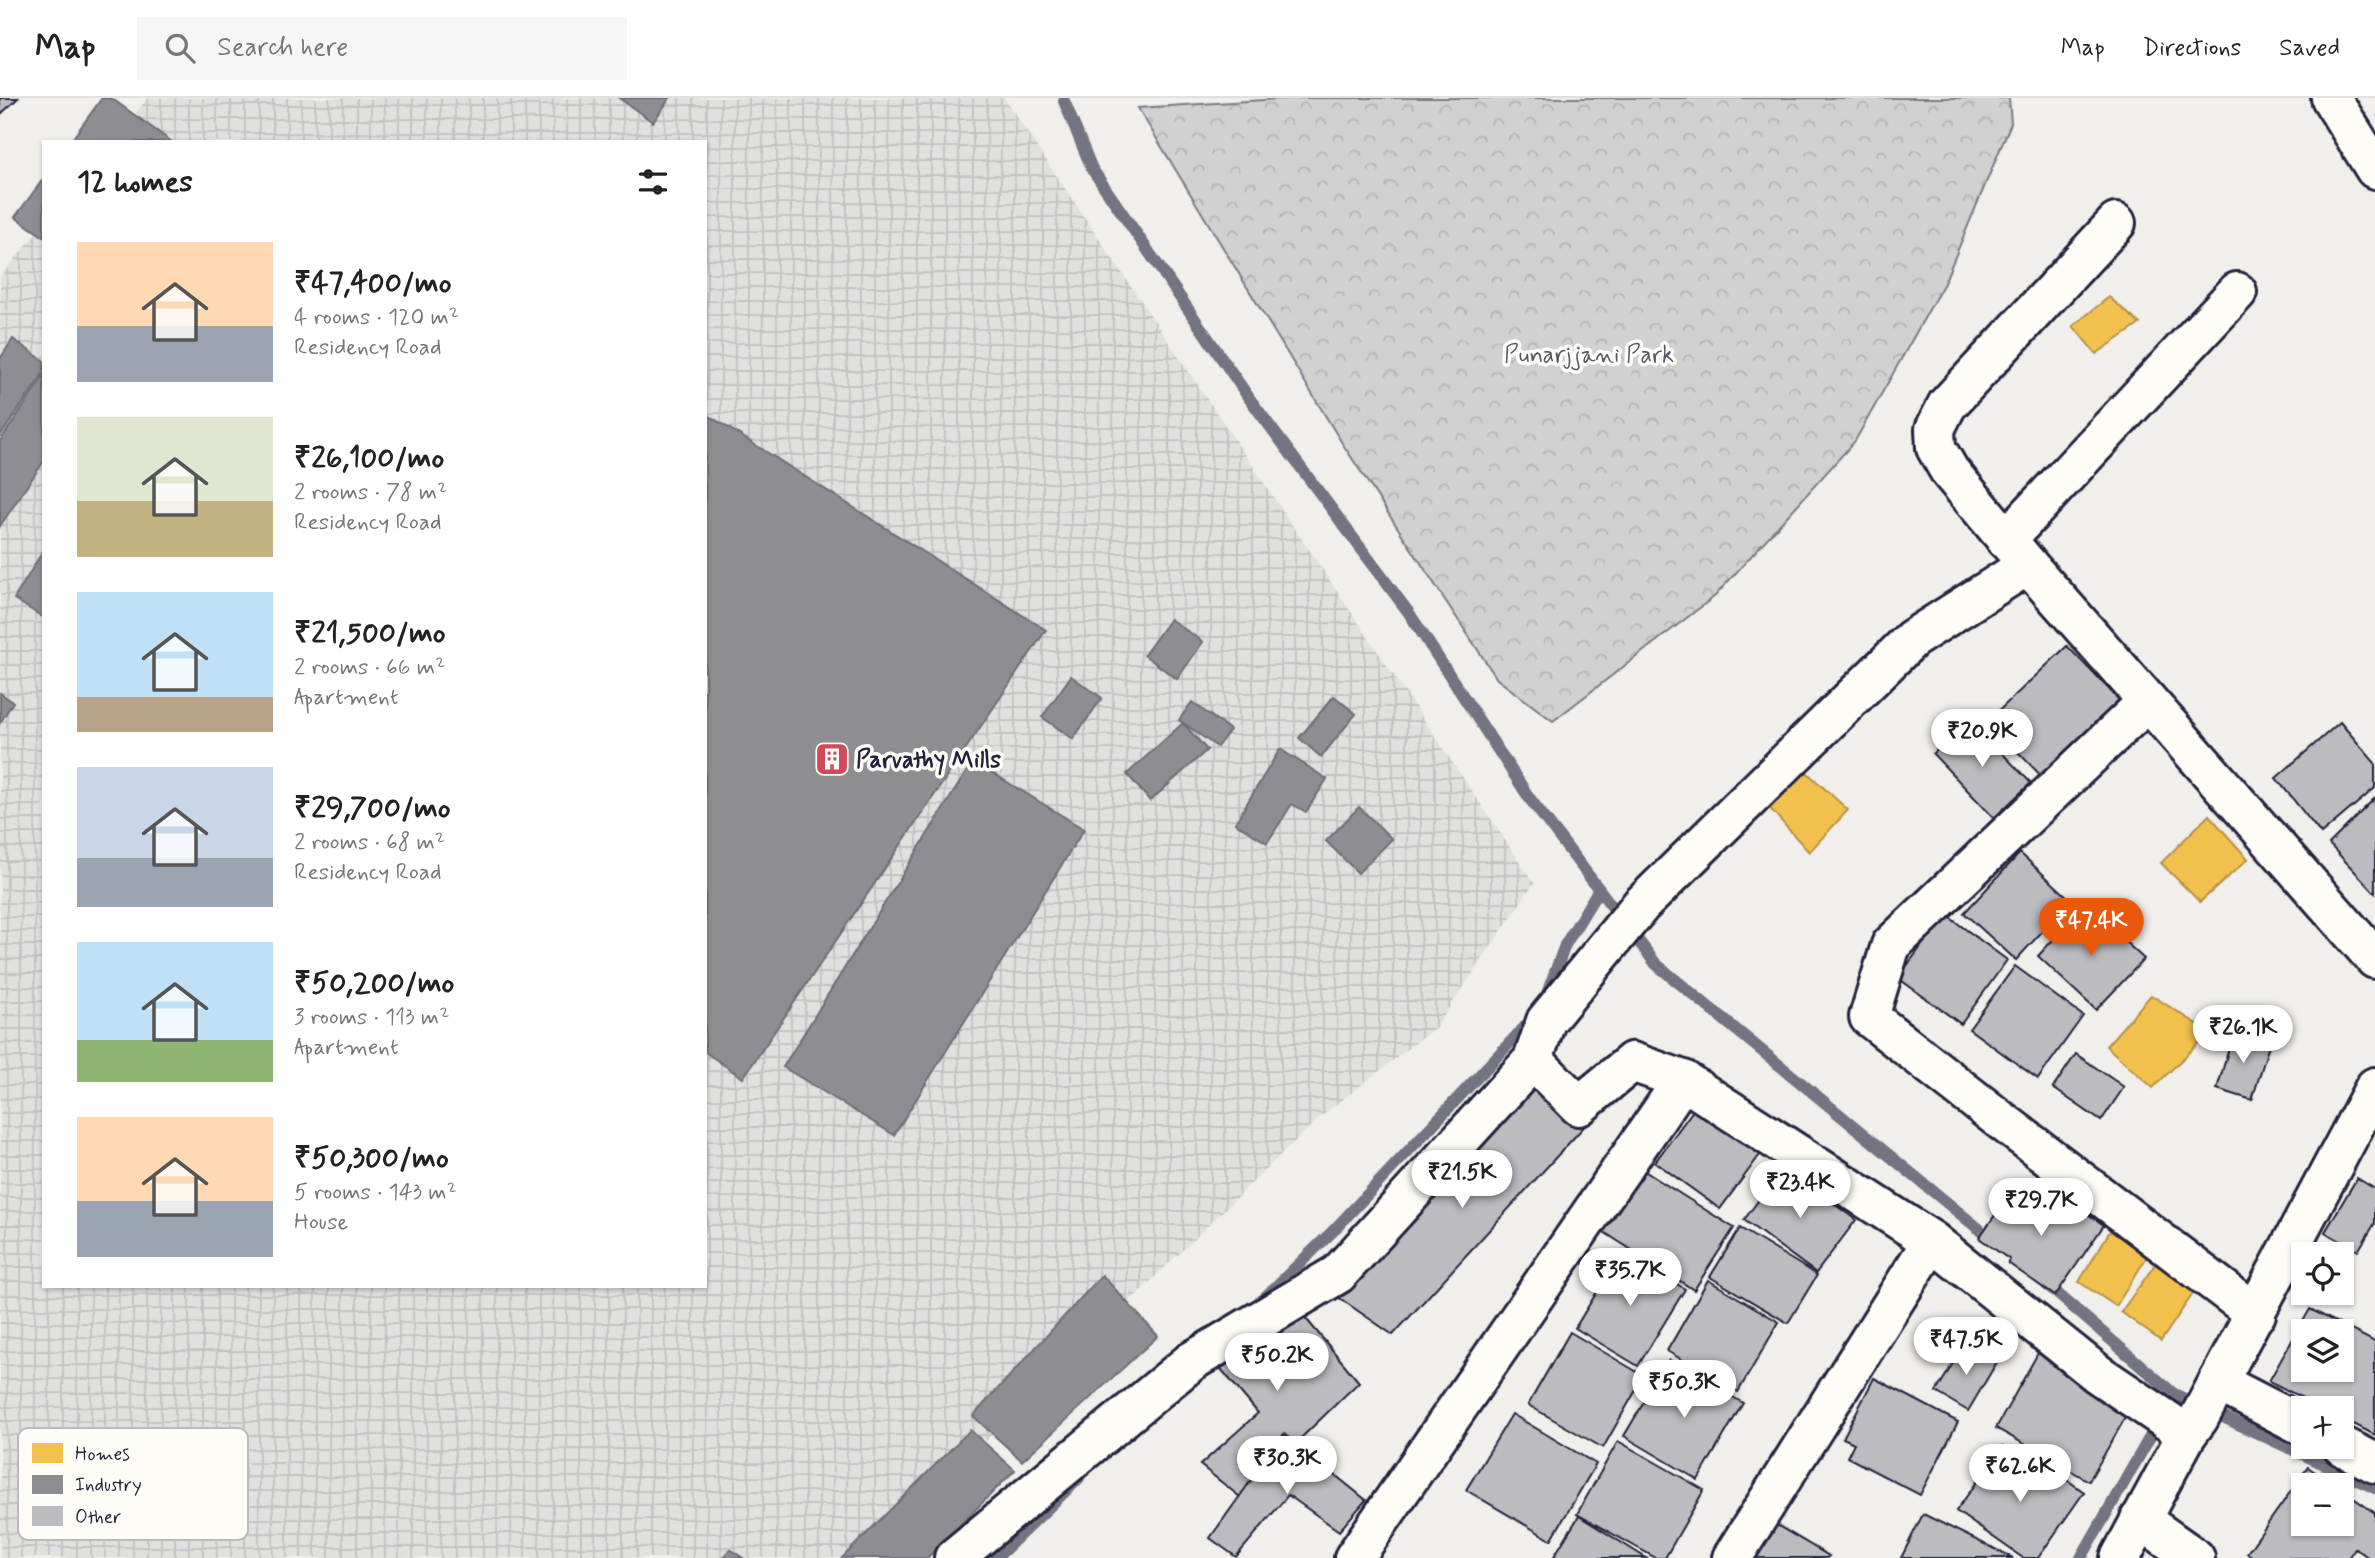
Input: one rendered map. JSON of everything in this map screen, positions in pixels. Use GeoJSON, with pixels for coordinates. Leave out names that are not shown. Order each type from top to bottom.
{"type":"FeatureCollection","features":[{"type":"Feature","properties":{"kind":"street"},"geometry":{"type":"LineString","coordinates":[[2331,98],[2375,169]]}},
{"type":"Feature","properties":{"kind":"street"},"geometry":{"type":"LineString","coordinates":[[2116,223],[1947,405],[1935,429],[1936,448],[1950,472],[2017,553],[2375,959]]}},
{"type":"Feature","properties":{"kind":"street"},"geometry":{"type":"LineString","coordinates":[[954,1558],[1192,1361],[1338,1274],[1533,1060],[1546,1021],[1641,905],[1912,639],[2017,553],[2237,292]]}},
{"type":"Feature","properties":{"kind":"street"},"geometry":{"type":"LineString","coordinates":[[2147,702],[1891,945],[1869,1017],[1997,1118],[2256,1314]]}},
{"type":"Feature","properties":{"kind":"street"},"geometry":{"type":"LineString","coordinates":[[1533,1060],[1578,1106],[1632,1062],[1683,1080],[1932,1241],[2098,1374],[2204,1407],[2291,1424]]}},
{"type":"Feature","properties":{"kind":"street"},"geometry":{"type":"LineString","coordinates":[[1354,1558],[1683,1080]]}},
{"type":"Feature","properties":{"kind":"street"},"geometry":{"type":"LineString","coordinates":[[2120,1558],[2256,1314],[2375,1087]]}},
{"type":"Feature","properties":{"kind":"street"},"geometry":{"type":"LineString","coordinates":[[1732,1558],[1932,1241]]}},
{"type":"Feature","properties":{"kind":"street"},"geometry":{"type":"LineString","coordinates":[[2354,1452],[2375,1463]]}},
{"type":"Feature","properties":{"kind":"street"},"geometry":{"type":"LineString","coordinates":[[2140,1519],[2195,1558]]}},
{"type":"Feature","properties":{"kind":"shaded area","name":"Parvathy Mills"},"geometry":{"type":"Polygon","coordinates":[[[148,98],[1004,98],[1534,883],[1437,1026],[1319,1118],[865,1558],[0,1558],[0,277],[42,226],[42,1288],[707,1288],[707,140],[114,140],[148,98]]]}},
{"type":"Feature","properties":{"kind":"green space","name":"Punarjjani Park"},"geometry":{"type":"Polygon","coordinates":[[[1295,98],[2009,98],[2011,123],[1944,283],[1855,441],[1715,596],[1553,721],[1497,679],[1342,443],[1138,108],[1295,98]]]}},
{"type":"Feature","properties":{"kind":"building: Homes"},"geometry":{"type":"Polygon","coordinates":[[[2109,297],[2140,324],[2096,354],[2073,326],[2109,297]]]}},
{"type":"Feature","properties":{"kind":"building: Homes"},"geometry":{"type":"Polygon","coordinates":[[[1799,765],[1848,810],[1809,852],[1766,804],[1799,765]]]}},
{"type":"Feature","properties":{"kind":"building: Homes"},"geometry":{"type":"Polygon","coordinates":[[[2209,815],[2248,859],[2200,902],[2161,863],[2209,815]]]}},
{"type":"Feature","properties":{"kind":"building: Homes"},"geometry":{"type":"Polygon","coordinates":[[[2151,995],[2210,1032],[2153,1088],[2106,1046],[2151,995]]]}},
{"type":"Feature","properties":{"kind":"building: Homes"},"geometry":{"type":"Polygon","coordinates":[[[2110,1231],[2148,1255],[2116,1306],[2079,1282],[2110,1231]]]}},
{"type":"Feature","properties":{"kind":"building: Homes"},"geometry":{"type":"Polygon","coordinates":[[[2156,1263],[2196,1289],[2161,1341],[2121,1312],[2156,1263]]]}},
{"type":"Feature","properties":{"kind":"building: Industry"},"geometry":{"type":"Polygon","coordinates":[[[102,98],[111,98],[169,140],[71,140],[102,98]]]}},
{"type":"Feature","properties":{"kind":"building: Industry"},"geometry":{"type":"Polygon","coordinates":[[[619,98],[670,98],[653,122],[619,98]]]}},
{"type":"Feature","properties":{"kind":"building: Industry"},"geometry":{"type":"Polygon","coordinates":[[[42,181],[42,236],[15,217],[42,181]]]}},
{"type":"Feature","properties":{"kind":"building: Industry"},"geometry":{"type":"Polygon","coordinates":[[[13,339],[42,360],[42,376],[0,436],[0,359],[13,339]]]}},
{"type":"Feature","properties":{"kind":"building: Industry"},"geometry":{"type":"Polygon","coordinates":[[[42,379],[42,464],[0,526],[0,441],[42,379]]]}},
{"type":"Feature","properties":{"kind":"building: Industry","name":"Parvathy Mills"},"geometry":{"type":"Polygon","coordinates":[[[707,414],[1046,630],[743,1078],[707,1053],[707,414]]]}},
{"type":"Feature","properties":{"kind":"building: Industry"},"geometry":{"type":"Polygon","coordinates":[[[42,552],[42,617],[14,599],[42,552]]]}},
{"type":"Feature","properties":{"kind":"building: Industry"},"geometry":{"type":"Polygon","coordinates":[[[1170,619],[1203,642],[1177,679],[1144,655],[1170,619]]]}},
{"type":"Feature","properties":{"kind":"building: Industry"},"geometry":{"type":"Polygon","coordinates":[[[1071,676],[1102,698],[1073,739],[1042,717],[1071,676]]]}},
{"type":"Feature","properties":{"kind":"building: Industry"},"geometry":{"type":"Polygon","coordinates":[[[0,693],[13,702],[0,723],[0,693]]]}},
{"type":"Feature","properties":{"kind":"building: Industry"},"geometry":{"type":"Polygon","coordinates":[[[1334,696],[1356,714],[1321,757],[1299,738],[1334,696]]]}},
{"type":"Feature","properties":{"kind":"building: Industry"},"geometry":{"type":"Polygon","coordinates":[[[1192,702],[1230,730],[1217,747],[1179,720],[1192,702]]]}},
{"type":"Feature","properties":{"kind":"building: Industry"},"geometry":{"type":"Polygon","coordinates":[[[1183,723],[1207,750],[1150,801],[1127,774],[1183,723]]]}},
{"type":"Feature","properties":{"kind":"building: Industry"},"geometry":{"type":"Polygon","coordinates":[[[1280,749],[1327,779],[1306,812],[1292,804],[1267,843],[1235,823],[1280,749]]]}},
{"type":"Feature","properties":{"kind":"building: Industry"},"geometry":{"type":"Polygon","coordinates":[[[973,761],[1084,829],[894,1135],[783,1067],[973,761]]]}},
{"type":"Feature","properties":{"kind":"building: Industry"},"geometry":{"type":"Polygon","coordinates":[[[1359,807],[1392,839],[1358,873],[1326,841],[1359,807]]]}},
{"type":"Feature","properties":{"kind":"building: Industry"},"geometry":{"type":"Polygon","coordinates":[[[1102,1275],[1158,1336],[1022,1461],[973,1416],[1102,1275]]]}},
{"type":"Feature","properties":{"kind":"building: Industry"},"geometry":{"type":"Polygon","coordinates":[[[970,1430],[1015,1470],[927,1558],[842,1558],[970,1430]]]}},
{"type":"Feature","properties":{"kind":"building: Industry"},"geometry":{"type":"Polygon","coordinates":[[[730,1549],[743,1558],[723,1558],[730,1549]]]}},
{"type":"Feature","properties":{"kind":"building: Other"},"geometry":{"type":"Polygon","coordinates":[[[0,98],[18,98],[0,115],[0,98]]]}},
{"type":"Feature","properties":{"kind":"building: Other"},"geometry":{"type":"Polygon","coordinates":[[[2067,646],[2128,709],[2049,784],[1988,721],[2067,646]]]}},
{"type":"Feature","properties":{"kind":"building: Other"},"geometry":{"type":"Polygon","coordinates":[[[1969,719],[2031,783],[1994,818],[1933,754],[1969,719]]]}},
{"type":"Feature","properties":{"kind":"building: Other"},"geometry":{"type":"Polygon","coordinates":[[[2340,722],[2375,763],[2375,788],[2321,834],[2276,778],[2340,722]]]}},
{"type":"Feature","properties":{"kind":"building: Other"},"geometry":{"type":"Polygon","coordinates":[[[2375,798],[2375,893],[2329,844],[2375,798]]]}},
{"type":"Feature","properties":{"kind":"building: Other"},"geometry":{"type":"Polygon","coordinates":[[[2020,853],[2071,900],[2016,960],[1964,913],[2020,853]]]}},
{"type":"Feature","properties":{"kind":"building: Other"},"geometry":{"type":"Polygon","coordinates":[[[2085,905],[2144,959],[2096,1010],[2038,956],[2085,905]]]}},
{"type":"Feature","properties":{"kind":"building: Other"},"geometry":{"type":"Polygon","coordinates":[[[1945,914],[2007,960],[1961,1024],[1898,978],[1945,914]]]}},
{"type":"Feature","properties":{"kind":"building: Other"},"geometry":{"type":"Polygon","coordinates":[[[2015,966],[2083,1016],[2038,1079],[1969,1029],[2015,966]]]}},
{"type":"Feature","properties":{"kind":"building: Other"},"geometry":{"type":"Polygon","coordinates":[[[2234,1031],[2270,1042],[2252,1100],[2217,1089],[2234,1031]]]}},
{"type":"Feature","properties":{"kind":"building: Other"},"geometry":{"type":"Polygon","coordinates":[[[2076,1054],[2124,1087],[2101,1121],[2053,1088],[2076,1054]]]}},
{"type":"Feature","properties":{"kind":"building: Other"},"geometry":{"type":"Polygon","coordinates":[[[1530,1087],[1591,1119],[1393,1335],[1335,1295],[1530,1087]]]}},
{"type":"Feature","properties":{"kind":"building: Other"},"geometry":{"type":"Polygon","coordinates":[[[1697,1105],[1762,1152],[1720,1209],[1655,1162],[1697,1105]]]}},
{"type":"Feature","properties":{"kind":"building: Other"},"geometry":{"type":"Polygon","coordinates":[[[1635,1165],[1734,1228],[1694,1290],[1596,1227],[1635,1165]]]}},
{"type":"Feature","properties":{"kind":"building: Other"},"geometry":{"type":"Polygon","coordinates":[[[1783,1167],[1856,1220],[1816,1273],[1744,1220],[1783,1167]]]}},
{"type":"Feature","properties":{"kind":"building: Other"},"geometry":{"type":"Polygon","coordinates":[[[2357,1178],[2375,1189],[2375,1223],[2358,1251],[2354,1249],[2354,1242],[2342,1242],[2325,1232],[2357,1178]]]}},
{"type":"Feature","properties":{"kind":"building: Other"},"geometry":{"type":"Polygon","coordinates":[[[2014,1185],[2055,1213],[2065,1199],[2104,1225],[2055,1296],[2008,1263],[2010,1260],[1979,1238],[2014,1185]]]}},
{"type":"Feature","properties":{"kind":"building: Other"},"geometry":{"type":"Polygon","coordinates":[[[1740,1228],[1817,1275],[1788,1323],[1710,1277],[1740,1228]]]}},
{"type":"Feature","properties":{"kind":"building: Other"},"geometry":{"type":"Polygon","coordinates":[[[1622,1251],[1685,1289],[1638,1366],[1575,1328],[1622,1251]]]}},
{"type":"Feature","properties":{"kind":"building: Other"},"geometry":{"type":"Polygon","coordinates":[[[1708,1280],[1779,1322],[1738,1392],[1667,1351],[1708,1280]]]}},
{"type":"Feature","properties":{"kind":"building: Other"},"geometry":{"type":"Polygon","coordinates":[[[1287,1296],[1359,1382],[1240,1497],[1200,1465],[1258,1413],[1216,1363],[1287,1296]]]}},
{"type":"Feature","properties":{"kind":"building: Other"},"geometry":{"type":"Polygon","coordinates":[[[2310,1309],[2330,1319],[2304,1319],[2310,1309]]]}},
{"type":"Feature","properties":{"kind":"building: Other"},"geometry":{"type":"Polygon","coordinates":[[[2354,1331],[2375,1342],[2375,1435],[2354,1424],[2354,1396],[2298,1396],[2269,1381],[2291,1342],[2291,1382],[2354,1382],[2354,1331]]]}},
{"type":"Feature","properties":{"kind":"building: Other"},"geometry":{"type":"Polygon","coordinates":[[[1570,1332],[1644,1376],[1603,1448],[1528,1405],[1570,1332]]]}},
{"type":"Feature","properties":{"kind":"building: Other"},"geometry":{"type":"Polygon","coordinates":[[[1965,1343],[1997,1362],[1968,1411],[1936,1392],[1965,1343]]]}},
{"type":"Feature","properties":{"kind":"building: Other"},"geometry":{"type":"Polygon","coordinates":[[[2038,1353],[2132,1406],[2089,1481],[1996,1428],[2038,1353]]]}},
{"type":"Feature","properties":{"kind":"building: Other"},"geometry":{"type":"Polygon","coordinates":[[[1669,1360],[1743,1403],[1698,1480],[1624,1436],[1669,1360]]]}},
{"type":"Feature","properties":{"kind":"building: Other"},"geometry":{"type":"Polygon","coordinates":[[[1874,1378],[1958,1422],[1920,1495],[1847,1457],[1854,1443],[1843,1438],[1874,1378]]]}},
{"type":"Feature","properties":{"kind":"building: Other"},"geometry":{"type":"Polygon","coordinates":[[[1512,1414],[1596,1464],[1551,1540],[1466,1490],[1512,1414]]]}},
{"type":"Feature","properties":{"kind":"building: Other"},"geometry":{"type":"Polygon","coordinates":[[[1284,1434],[1366,1500],[1339,1531],[1288,1495],[1236,1557],[1210,1538],[1284,1434]]]}},
{"type":"Feature","properties":{"kind":"building: Other"},"geometry":{"type":"Polygon","coordinates":[[[1618,1441],[1704,1490],[1665,1558],[1656,1558],[1577,1514],[1618,1441]]]}},
{"type":"Feature","properties":{"kind":"building: Other"},"geometry":{"type":"Polygon","coordinates":[[[2003,1446],[2050,1480],[2056,1472],[2084,1492],[2038,1558],[2023,1558],[1956,1511],[2003,1446]]]}},
{"type":"Feature","properties":{"kind":"building: Other"},"geometry":{"type":"Polygon","coordinates":[[[2308,1467],[2317,1473],[2304,1473],[2308,1467]]]}},
{"type":"Feature","properties":{"kind":"building: Other"},"geometry":{"type":"Polygon","coordinates":[[[2291,1491],[2291,1536],[2354,1536],[2354,1498],[2375,1513],[2375,1558],[2369,1558],[2355,1548],[2348,1558],[2255,1558],[2247,1553],[2291,1491]]]}},
{"type":"Feature","properties":{"kind":"building: Other"},"geometry":{"type":"Polygon","coordinates":[[[1923,1514],[2013,1558],[1901,1558],[1923,1514]]]}},
{"type":"Feature","properties":{"kind":"building: Other"},"geometry":{"type":"Polygon","coordinates":[[[1579,1516],[1646,1558],[1553,1558],[1579,1516]]]}},
{"type":"Feature","properties":{"kind":"building: Other"},"geometry":{"type":"Polygon","coordinates":[[[1765,1518],[1829,1556],[1741,1558],[1765,1518]]]}},
{"type":"Feature","properties":{"kind":"waterway"},"geometry":{"type":"LineString","coordinates":[[1064,101],[1092,169],[1249,398],[1409,613],[1530,799],[1656,964],[1996,1243]]}},
{"type":"Feature","properties":{"kind":"waterway"},"geometry":{"type":"LineString","coordinates":[[1545,999],[1565,945],[1599,889]]}},
{"type":"Feature","properties":{"kind":"waterway"},"geometry":{"type":"LineString","coordinates":[[1260,1302],[1333,1231],[1534,1017]]}},
{"type":"Feature","properties":{"kind":"waterway"},"geometry":{"type":"LineString","coordinates":[[2045,1283],[2174,1394],[2375,1488]]}},
{"type":"Feature","properties":{"kind":"waterway"},"geometry":{"type":"LineString","coordinates":[[2081,1558],[2159,1421]]}},
{"type":"Feature","properties":{"kind":"waterway"},"geometry":{"type":"LineString","coordinates":[[996,1558],[1079,1478]]}},
{"type":"Feature","properties":{"kind":"place","name":"Parvathy Mills"},"geometry":{"type":"Point","coordinates":[832,759]}}]}
